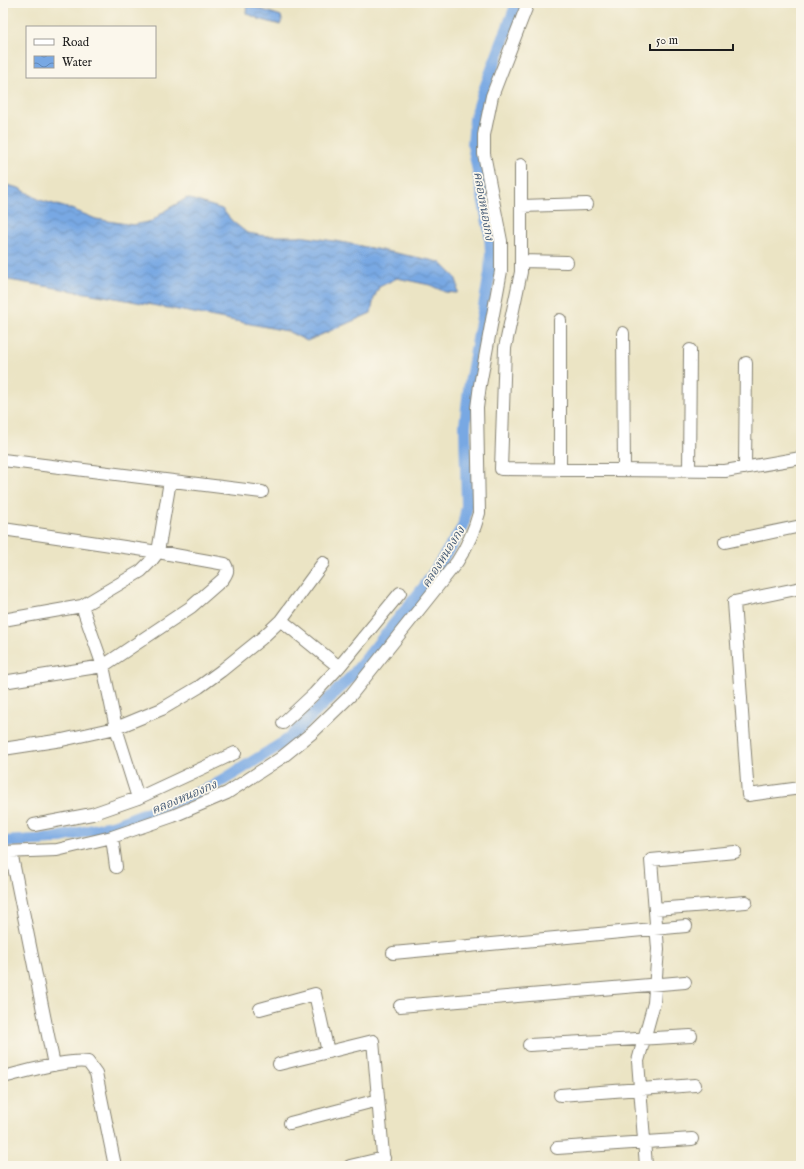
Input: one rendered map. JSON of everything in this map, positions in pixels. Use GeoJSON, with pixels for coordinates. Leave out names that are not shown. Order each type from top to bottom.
{"type":"FeatureCollection","features":[{"type":"Feature","properties":{"kind":"street"},"geometry":{"type":"LineString","coordinates":[[54,1065],[7,852],[57,850],[112,837],[173,816],[227,792],[281,758],[313,732],[351,695],[457,562],[470,542],[476,527],[479,513],[478,408],[480,385],[501,271],[501,241],[484,154],[484,135],[492,96],[528,3]]}},
{"type":"Feature","properties":{"kind":"street"},"geometry":{"type":"LineString","coordinates":[[521,164],[522,272],[505,348],[501,469],[724,471],[801,458]]}},
{"type":"Feature","properties":{"kind":"street"},"geometry":{"type":"LineString","coordinates":[[521,206],[587,204]]}},
{"type":"Feature","properties":{"kind":"street"},"geometry":{"type":"LineString","coordinates":[[522,261],[566,262]]}},
{"type":"Feature","properties":{"kind":"street"},"geometry":{"type":"LineString","coordinates":[[560,320],[560,470]]}},
{"type":"Feature","properties":{"kind":"street"},"geometry":{"type":"LineString","coordinates":[[623,333],[624,470]]}},
{"type":"Feature","properties":{"kind":"street"},"geometry":{"type":"LineString","coordinates":[[689,471],[690,350]]}},
{"type":"Feature","properties":{"kind":"street"},"geometry":{"type":"LineString","coordinates":[[745,468],[746,363]]}},
{"type":"Feature","properties":{"kind":"street"},"geometry":{"type":"LineString","coordinates":[[3,460],[170,482],[262,492]]}},
{"type":"Feature","properties":{"kind":"street"},"geometry":{"type":"LineString","coordinates":[[3,620],[82,606],[141,571],[158,552],[170,482]]}},
{"type":"Feature","properties":{"kind":"street"},"geometry":{"type":"LineString","coordinates":[[724,542],[801,526]]}},
{"type":"Feature","properties":{"kind":"street"},"geometry":{"type":"LineString","coordinates":[[3,529],[158,552],[225,564],[228,568],[227,573],[211,590],[190,607],[103,666],[3,682]]}},
{"type":"Feature","properties":{"kind":"street"},"geometry":{"type":"LineString","coordinates":[[3,749],[62,740],[116,728],[162,709],[199,687],[239,657],[281,620],[323,563]]}},
{"type":"Feature","properties":{"kind":"street"},"geometry":{"type":"LineString","coordinates":[[801,588],[734,602],[748,796],[801,788]]}},
{"type":"Feature","properties":{"kind":"street"},"geometry":{"type":"LineString","coordinates":[[283,723],[314,694],[339,667],[400,593]]}},
{"type":"Feature","properties":{"kind":"street"},"geometry":{"type":"LineString","coordinates":[[82,606],[103,666],[116,728],[138,798]]}},
{"type":"Feature","properties":{"kind":"street"},"geometry":{"type":"LineString","coordinates":[[281,620],[339,667]]}},
{"type":"Feature","properties":{"kind":"street"},"geometry":{"type":"LineString","coordinates":[[34,825],[92,814],[138,798],[235,753]]}},
{"type":"Feature","properties":{"kind":"street"},"geometry":{"type":"LineString","coordinates":[[112,837],[116,867]]}},
{"type":"Feature","properties":{"kind":"street"},"geometry":{"type":"LineString","coordinates":[[646,1166],[638,1061],[654,1003],[658,949],[651,860],[736,852]]}},
{"type":"Feature","properties":{"kind":"street"},"geometry":{"type":"LineString","coordinates":[[655,910],[746,902]]}},
{"type":"Feature","properties":{"kind":"street"},"geometry":{"type":"LineString","coordinates":[[393,953],[686,926]]}},
{"type":"Feature","properties":{"kind":"street"},"geometry":{"type":"LineString","coordinates":[[400,1006],[685,982]]}},
{"type":"Feature","properties":{"kind":"street"},"geometry":{"type":"LineString","coordinates":[[260,1009],[315,994],[328,1052]]}},
{"type":"Feature","properties":{"kind":"street"},"geometry":{"type":"LineString","coordinates":[[529,1045],[691,1036]]}},
{"type":"Feature","properties":{"kind":"street"},"geometry":{"type":"LineString","coordinates":[[279,1064],[372,1041],[384,1162],[350,1166]]}},
{"type":"Feature","properties":{"kind":"street"},"geometry":{"type":"LineString","coordinates":[[3,1077],[54,1065],[82,1061],[92,1064],[96,1073],[115,1166]]}},
{"type":"Feature","properties":{"kind":"street"},"geometry":{"type":"LineString","coordinates":[[560,1095],[695,1085]]}},
{"type":"Feature","properties":{"kind":"street"},"geometry":{"type":"LineString","coordinates":[[290,1123],[378,1100]]}},
{"type":"Feature","properties":{"kind":"street"},"geometry":{"type":"LineString","coordinates":[[557,1148],[692,1139]]}},
{"type":"Feature","properties":{"kind":"water"},"geometry":{"type":"Polygon","coordinates":[[[247,3],[256,3],[257,8],[281,16],[282,20],[280,25],[259,19],[246,13],[247,3]]]}},
{"type":"Feature","properties":{"kind":"water"},"geometry":{"type":"Polygon","coordinates":[[[3,184],[19,188],[40,200],[74,210],[96,219],[133,225],[152,221],[166,210],[187,198],[222,209],[232,221],[247,233],[266,236],[299,236],[341,242],[440,262],[455,277],[458,285],[457,293],[445,292],[430,285],[397,278],[379,287],[374,298],[371,313],[307,341],[287,331],[121,299],[3,279],[3,184]]]}},
{"type":"Feature","properties":{"kind":"waterway","name":"คลองหนองกง"},"geometry":{"type":"LineString","coordinates":[[3,842],[52,839],[115,825],[212,787],[286,741],[353,675],[425,586],[463,527],[467,506],[465,426],[469,389],[490,273],[491,253],[490,233],[473,145],[475,119],[483,93],[517,3]]}}]}
